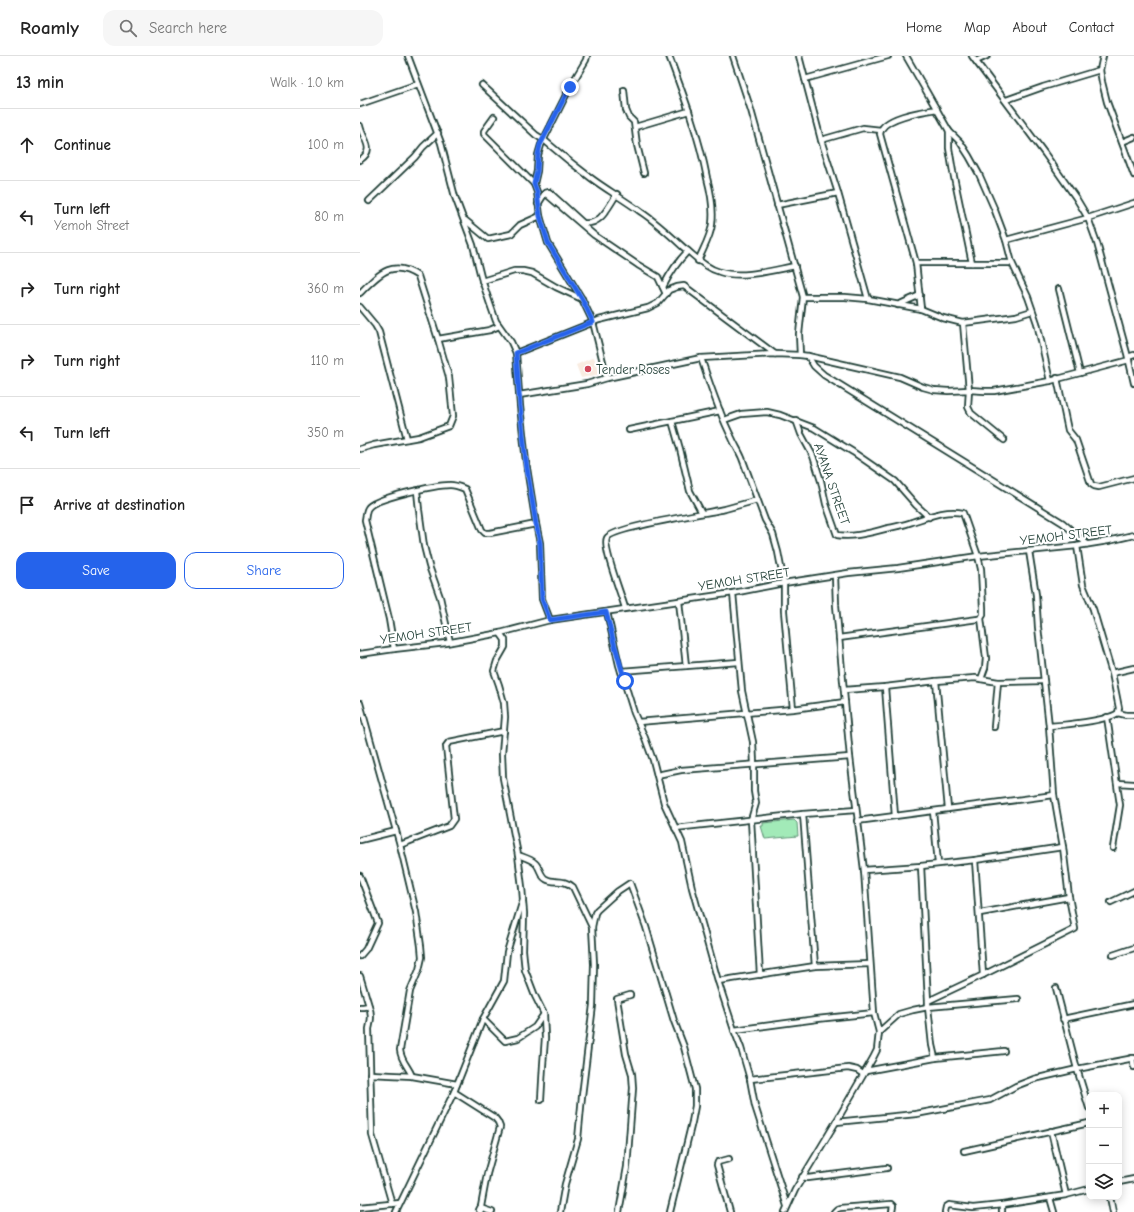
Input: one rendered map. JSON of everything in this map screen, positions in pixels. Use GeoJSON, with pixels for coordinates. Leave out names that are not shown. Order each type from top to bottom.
{"type":"FeatureCollection","features":[{"type":"Feature","properties":{"kind":"street"},"geometry":{"type":"LineString","coordinates":[[408,56],[438,133],[455,197],[473,245],[482,281],[494,315],[516,353],[526,462],[540,543],[542,599],[550,620]]}},
{"type":"Feature","properties":{"kind":"street"},"geometry":{"type":"LineString","coordinates":[[534,184],[540,145],[544,140],[563,100],[587,56]]}},
{"type":"Feature","properties":{"kind":"street"},"geometry":{"type":"LineString","coordinates":[[669,56],[703,155],[712,200],[712,225],[698,260]]}},
{"type":"Feature","properties":{"kind":"street"},"geometry":{"type":"LineString","coordinates":[[733,56],[751,110],[803,297],[799,334],[800,354]]}},
{"type":"Feature","properties":{"kind":"street"},"geometry":{"type":"LineString","coordinates":[[799,56],[821,140],[868,298]]}},
{"type":"Feature","properties":{"kind":"street"},"geometry":{"type":"LineString","coordinates":[[805,79],[888,56]]}},
{"type":"Feature","properties":{"kind":"street"},"geometry":{"type":"LineString","coordinates":[[906,56],[949,131],[960,142],[979,174],[1006,240],[1012,263],[1028,297],[1050,381]]}},
{"type":"Feature","properties":{"kind":"street"},"geometry":{"type":"LineString","coordinates":[[972,56],[1045,154],[1088,218],[1134,383]]}},
{"type":"Feature","properties":{"kind":"street"},"geometry":{"type":"LineString","coordinates":[[976,61],[987,56]]}},
{"type":"Feature","properties":{"kind":"street"},"geometry":{"type":"LineString","coordinates":[[1103,56],[1100,70],[1107,102],[1134,175]]}},
{"type":"Feature","properties":{"kind":"street"},"geometry":{"type":"LineString","coordinates":[[1006,100],[1100,70]]}},
{"type":"Feature","properties":{"kind":"street"},"geometry":{"type":"LineString","coordinates":[[360,104],[418,84]]}},
{"type":"Feature","properties":{"kind":"street"},"geometry":{"type":"LineString","coordinates":[[482,85],[536,135],[592,178],[641,212],[698,260],[720,272],[736,275],[761,273],[795,266]]}},
{"type":"Feature","properties":{"kind":"street"},"geometry":{"type":"LineString","coordinates":[[624,90],[626,110],[629,117],[634,122],[637,145],[644,173]]}},
{"type":"Feature","properties":{"kind":"street"},"geometry":{"type":"LineString","coordinates":[[921,310],[916,263],[882,141],[881,130],[888,123],[901,117],[918,112],[938,110]]}},
{"type":"Feature","properties":{"kind":"street"},"geometry":{"type":"LineString","coordinates":[[635,127],[689,111]]}},
{"type":"Feature","properties":{"kind":"street"},"geometry":{"type":"LineString","coordinates":[[494,118],[484,131],[484,134],[534,184],[537,192],[540,216],[548,243],[582,299],[593,322],[607,378]]}},
{"type":"Feature","properties":{"kind":"street"},"geometry":{"type":"LineString","coordinates":[[360,126],[368,149],[360,160]]}},
{"type":"Feature","properties":{"kind":"street"},"geometry":{"type":"LineString","coordinates":[[821,140],[864,128],[881,130]]}},
{"type":"Feature","properties":{"kind":"street"},"geometry":{"type":"LineString","coordinates":[[949,131],[949,148],[953,172],[972,263]]}},
{"type":"Feature","properties":{"kind":"street"},"geometry":{"type":"LineString","coordinates":[[369,201],[438,133]]}},
{"type":"Feature","properties":{"kind":"street"},"geometry":{"type":"LineString","coordinates":[[1122,142],[1134,138]]}},
{"type":"Feature","properties":{"kind":"street"},"geometry":{"type":"LineString","coordinates":[[545,193],[549,192],[583,223],[589,224],[599,220],[616,194]]}},
{"type":"Feature","properties":{"kind":"street"},"geometry":{"type":"LineString","coordinates":[[538,204],[545,193]]}},
{"type":"Feature","properties":{"kind":"street"},"geometry":{"type":"LineString","coordinates":[[545,193],[594,235],[658,277],[666,294]]}},
{"type":"Feature","properties":{"kind":"street"},"geometry":{"type":"LineString","coordinates":[[777,205],[838,193]]}},
{"type":"Feature","properties":{"kind":"street"},"geometry":{"type":"LineString","coordinates":[[1006,240],[1088,218],[1134,203]]}},
{"type":"Feature","properties":{"kind":"street"},"geometry":{"type":"LineString","coordinates":[[463,218],[488,239],[511,234],[520,225],[540,216]]}},
{"type":"Feature","properties":{"kind":"street"},"geometry":{"type":"LineString","coordinates":[[663,287],[670,272],[680,258],[688,251]]}},
{"type":"Feature","properties":{"kind":"street"},"geometry":{"type":"LineString","coordinates":[[916,263],[1012,263]]}},
{"type":"Feature","properties":{"kind":"street"},"geometry":{"type":"LineString","coordinates":[[360,293],[380,274],[396,268],[410,271],[418,276],[449,377],[453,416],[449,426],[424,435],[360,449]]}},
{"type":"Feature","properties":{"kind":"street"},"geometry":{"type":"LineString","coordinates":[[482,281],[514,270],[523,271],[532,273],[556,287],[582,299]]}},
{"type":"Feature","properties":{"kind":"street"},"geometry":{"type":"LineString","coordinates":[[516,353],[593,322],[648,308],[658,303],[669,290],[684,286],[775,354]]}},
{"type":"Feature","properties":{"kind":"street"},"geometry":{"type":"LineString","coordinates":[[1059,289],[1080,372]]}},
{"type":"Feature","properties":{"kind":"street"},"geometry":{"type":"LineString","coordinates":[[898,305],[920,295]]}},
{"type":"Feature","properties":{"kind":"street"},"geometry":{"type":"LineString","coordinates":[[803,297],[868,298],[921,310],[963,324],[1016,316],[1032,311]]}},
{"type":"Feature","properties":{"kind":"street"},"geometry":{"type":"LineString","coordinates":[[360,307],[379,332],[407,439]]}},
{"type":"Feature","properties":{"kind":"street"},"geometry":{"type":"LineString","coordinates":[[360,315],[367,316]]}},
{"type":"Feature","properties":{"kind":"street"},"geometry":{"type":"LineString","coordinates":[[963,324],[969,390],[968,407],[971,413],[1004,440]]}},
{"type":"Feature","properties":{"kind":"street"},"geometry":{"type":"LineString","coordinates":[[438,339],[490,330],[500,326]]}},
{"type":"Feature","properties":{"kind":"street"},"geometry":{"type":"LineString","coordinates":[[520,395],[587,384],[607,378],[701,358],[775,354],[800,354],[900,377],[934,390],[969,390],[985,392],[1050,381],[1134,356]]}},
{"type":"Feature","properties":{"kind":"street"},"geometry":{"type":"LineString","coordinates":[[808,356],[814,366],[824,374],[1064,523],[1087,544]]}},
{"type":"Feature","properties":{"kind":"street"},"geometry":{"type":"LineString","coordinates":[[701,358],[720,411],[732,440],[740,453],[765,520],[773,534],[778,552],[784,583],[784,611],[793,709]]}},
{"type":"Feature","properties":{"kind":"street"},"geometry":{"type":"LineString","coordinates":[[1057,378],[1068,430],[1076,440],[1091,484],[1099,487],[1134,478]]}},
{"type":"Feature","properties":{"kind":"street"},"geometry":{"type":"LineString","coordinates":[[629,430],[720,411]]}},
{"type":"Feature","properties":{"kind":"street"},"geometry":{"type":"LineString","coordinates":[[724,420],[741,414],[767,412],[780,414],[796,420],[814,428],[853,452],[895,482],[916,505],[929,516],[946,513],[963,513],[981,569],[983,608],[983,615],[981,618],[986,658],[985,668],[981,679]]}},
{"type":"Feature","properties":{"kind":"street","name":"AYANA STREET"},"geometry":{"type":"LineString","coordinates":[[796,420],[801,434],[813,456],[826,504],[837,535],[845,536],[868,534],[911,523],[929,516]]}},
{"type":"Feature","properties":{"kind":"street"},"geometry":{"type":"LineString","coordinates":[[672,421],[690,491],[702,513]]}},
{"type":"Feature","properties":{"kind":"street"},"geometry":{"type":"LineString","coordinates":[[394,649],[389,619],[365,520],[368,507],[375,502],[393,496],[436,486],[451,485],[465,489],[482,530],[485,532],[490,533],[536,524]]}},
{"type":"Feature","properties":{"kind":"street"},"geometry":{"type":"LineString","coordinates":[[417,491],[424,546],[429,566],[440,597],[450,642]]}},
{"type":"Feature","properties":{"kind":"street"},"geometry":{"type":"LineString","coordinates":[[625,608],[608,554],[606,542],[608,537],[629,528],[724,509],[757,500]]}},
{"type":"Feature","properties":{"kind":"street","name":"YEMOH STREET"},"geometry":{"type":"LineString","coordinates":[[360,654],[450,642],[500,633],[550,620],[733,593],[835,575],[978,556],[1077,546],[1134,535]]}},
{"type":"Feature","properties":{"kind":"street"},"geometry":{"type":"LineString","coordinates":[[1077,546],[1083,585],[1093,610],[1112,673],[1119,708],[1118,713]]}},
{"type":"Feature","properties":{"kind":"street"},"geometry":{"type":"LineString","coordinates":[[928,1001],[1075,929],[1054,795],[1049,726],[1036,595],[1029,551]]}},
{"type":"Feature","properties":{"kind":"street"},"geometry":{"type":"LineString","coordinates":[[785,1212],[802,1178],[877,1050],[879,1032],[874,1013],[864,870],[850,757],[836,605],[835,575]]}},
{"type":"Feature","properties":{"kind":"street"},"geometry":{"type":"LineString","coordinates":[[733,593],[742,691],[753,742],[754,791],[756,803],[751,820],[760,975]]}},
{"type":"Feature","properties":{"kind":"street"},"geometry":{"type":"LineString","coordinates":[[679,601],[686,666]]}},
{"type":"Feature","properties":{"kind":"street"},"geometry":{"type":"LineString","coordinates":[[606,612],[634,713],[645,738],[664,803],[682,842],[692,888],[718,982],[741,1048],[750,1079],[755,1106],[787,1206]]}},
{"type":"Feature","properties":{"kind":"street"},"geometry":{"type":"LineString","coordinates":[[839,638],[981,618]]}},
{"type":"Feature","properties":{"kind":"street"},"geometry":{"type":"LineString","coordinates":[[500,633],[505,640],[505,647],[496,661],[494,671],[504,703],[505,717],[502,778],[518,855],[522,887],[524,913],[523,950],[525,970],[544,1014],[545,1038],[542,1100]]}},
{"type":"Feature","properties":{"kind":"street"},"geometry":{"type":"LineString","coordinates":[[622,671],[739,662]]}},
{"type":"Feature","properties":{"kind":"street"},"geometry":{"type":"LineString","coordinates":[[1112,673],[1134,668]]}},
{"type":"Feature","properties":{"kind":"street"},"geometry":{"type":"LineString","coordinates":[[844,690],[975,678],[998,682],[1044,681]]}},
{"type":"Feature","properties":{"kind":"street"},"geometry":{"type":"LineString","coordinates":[[936,681],[948,809]]}},
{"type":"Feature","properties":{"kind":"street"},"geometry":{"type":"LineString","coordinates":[[994,727],[998,682]]}},
{"type":"Feature","properties":{"kind":"street"},"geometry":{"type":"LineString","coordinates":[[885,687],[895,816]]}},
{"type":"Feature","properties":{"kind":"street"},"geometry":{"type":"LineString","coordinates":[[638,722],[793,709],[845,702]]}},
{"type":"Feature","properties":{"kind":"street"},"geometry":{"type":"LineString","coordinates":[[360,703],[400,845],[416,912],[422,957],[410,991],[400,1050],[400,1057],[409,1068],[412,1076]]}},
{"type":"Feature","properties":{"kind":"street"},"geometry":{"type":"LineString","coordinates":[[1049,726],[1107,717],[1118,713],[1134,715]]}},
{"type":"Feature","properties":{"kind":"street"},"geometry":{"type":"LineString","coordinates":[[1107,717],[1120,805],[1113,848]]}},
{"type":"Feature","properties":{"kind":"street"},"geometry":{"type":"LineString","coordinates":[[400,845],[449,826],[454,819],[446,746],[450,742],[504,731]]}},
{"type":"Feature","properties":{"kind":"street"},"geometry":{"type":"LineString","coordinates":[[657,775],[681,770],[850,757]]}},
{"type":"Feature","properties":{"kind":"street"},"geometry":{"type":"LineString","coordinates":[[1117,783],[1134,784]]}},
{"type":"Feature","properties":{"kind":"street"},"geometry":{"type":"LineString","coordinates":[[857,821],[1054,795]]}},
{"type":"Feature","properties":{"kind":"street"},"geometry":{"type":"LineString","coordinates":[[675,828],[803,814],[856,810]]}},
{"type":"Feature","properties":{"kind":"street"},"geometry":{"type":"LineString","coordinates":[[933,811],[938,864]]}},
{"type":"Feature","properties":{"kind":"street"},"geometry":{"type":"LineString","coordinates":[[803,814],[815,966]]}},
{"type":"Feature","properties":{"kind":"street"},"geometry":{"type":"LineString","coordinates":[[360,840],[396,831]]}},
{"type":"Feature","properties":{"kind":"street"},"geometry":{"type":"LineString","coordinates":[[864,870],[976,860],[1062,846]]}},
{"type":"Feature","properties":{"kind":"street"},"geometry":{"type":"LineString","coordinates":[[518,855],[534,861],[543,877],[546,879],[568,883],[573,887],[592,927]]}},
{"type":"Feature","properties":{"kind":"street"},"geometry":{"type":"LineString","coordinates":[[976,860],[983,975]]}},
{"type":"Feature","properties":{"kind":"street"},"geometry":{"type":"LineString","coordinates":[[921,866],[928,1007],[932,1046],[935,1058]]}},
{"type":"Feature","properties":{"kind":"street"},"geometry":{"type":"LineString","coordinates":[[360,876],[378,923],[366,948],[360,956]]}},
{"type":"Feature","properties":{"kind":"street"},"geometry":{"type":"LineString","coordinates":[[560,1212],[565,1184],[578,1139],[593,1005],[594,964],[592,927],[597,910],[618,890],[630,883],[646,927],[674,1021],[684,1047],[695,1089],[695,1106],[692,1122],[670,1212]]}},
{"type":"Feature","properties":{"kind":"street"},"geometry":{"type":"LineString","coordinates":[[1111,902],[1134,891]]}},
{"type":"Feature","properties":{"kind":"street"},"geometry":{"type":"LineString","coordinates":[[980,913],[1069,898]]}},
{"type":"Feature","properties":{"kind":"street"},"geometry":{"type":"LineString","coordinates":[[396,1212],[454,1092],[483,1019],[504,981],[507,952],[523,900]]}},
{"type":"Feature","properties":{"kind":"street"},"geometry":{"type":"LineString","coordinates":[[1113,955],[1134,948]]}},
{"type":"Feature","properties":{"kind":"street"},"geometry":{"type":"LineString","coordinates":[[718,982],[815,966],[870,964]]}},
{"type":"Feature","properties":{"kind":"street"},"geometry":{"type":"LineString","coordinates":[[360,976],[372,1017],[369,1029],[372,1135],[392,1204]]}},
{"type":"Feature","properties":{"kind":"street"},"geometry":{"type":"LineString","coordinates":[[1056,988],[1063,1019],[1086,1098]]}},
{"type":"Feature","properties":{"kind":"street"},"geometry":{"type":"LineString","coordinates":[[620,1212],[626,1167],[633,1088],[632,1074],[626,1054],[617,999],[630,995]]}},
{"type":"Feature","properties":{"kind":"street"},"geometry":{"type":"LineString","coordinates":[[879,1032],[899,1014],[913,1010],[928,1007],[1018,999]]}},
{"type":"Feature","properties":{"kind":"street"},"geometry":{"type":"LineString","coordinates":[[1063,1019],[1134,1004]]}},
{"type":"Feature","properties":{"kind":"street"},"geometry":{"type":"LineString","coordinates":[[360,1007],[363,1008],[369,1006]]}},
{"type":"Feature","properties":{"kind":"street"},"geometry":{"type":"LineString","coordinates":[[734,1030],[874,1013]]}},
{"type":"Feature","properties":{"kind":"street"},"geometry":{"type":"LineString","coordinates":[[483,1019],[505,1041],[518,1038],[535,1027],[544,1014]]}},
{"type":"Feature","properties":{"kind":"street"},"geometry":{"type":"LineString","coordinates":[[750,1079],[848,1068],[864,1073],[935,1058],[1004,1051]]}},
{"type":"Feature","properties":{"kind":"street"},"geometry":{"type":"LineString","coordinates":[[836,1122],[927,1112],[990,1100],[1025,1082],[1077,1069],[1133,1058],[1134,1067]]}},
{"type":"Feature","properties":{"kind":"street"},"geometry":{"type":"LineString","coordinates":[[370,1074],[412,1076],[457,1084]]}},
{"type":"Feature","properties":{"kind":"street"},"geometry":{"type":"LineString","coordinates":[[454,1092],[495,1118],[500,1127],[487,1174],[479,1211],[492,1212]]}},
{"type":"Feature","properties":{"kind":"street"},"geometry":{"type":"LineString","coordinates":[[964,1151],[1086,1124]]}},
{"type":"Feature","properties":{"kind":"street"},"geometry":{"type":"LineString","coordinates":[[1051,1131],[1066,1195]]}},
{"type":"Feature","properties":{"kind":"street"},"geometry":{"type":"LineString","coordinates":[[729,1159],[718,1162],[717,1165],[730,1212]]}},
{"type":"Feature","properties":{"kind":"street"},"geometry":{"type":"LineString","coordinates":[[802,1178],[887,1168]]}},
{"type":"Feature","properties":{"kind":"street"},"geometry":{"type":"LineString","coordinates":[[1122,1181],[1134,1178]]}},
{"type":"Feature","properties":{"kind":"street"},"geometry":{"type":"LineString","coordinates":[[944,1212],[946,1207],[949,1205],[969,1208],[1002,1205],[1050,1198],[1086,1190]]}},
{"type":"Feature","properties":{"kind":"street"},"geometry":{"type":"LineString","coordinates":[[1050,1198],[1054,1212]]}},
{"type":"Feature","properties":{"kind":"street"},"geometry":{"type":"LineString","coordinates":[[1111,1200],[1113,1212]]}},
{"type":"Feature","properties":{"kind":"street"},"geometry":{"type":"LineString","coordinates":[[360,1207],[400,1203]]}},
{"type":"Feature","properties":{"kind":"street"},"geometry":{"type":"LineString","coordinates":[[834,1212],[840,1208],[891,1204],[893,1206],[892,1212]]}},
{"type":"Feature","properties":{"kind":"street"},"geometry":{"type":"LineString","coordinates":[[1002,1205],[1002,1212]]}},
{"type":"Feature","properties":{"kind":"shaded area","name":"Tender Roses"},"geometry":{"type":"Polygon","coordinates":[[[594,357],[600,374],[581,378],[576,365],[594,357]]]}},
{"type":"Feature","properties":{"kind":"green space"},"geometry":{"type":"Polygon","coordinates":[[[794,820],[797,823],[798,836],[765,839],[761,826],[763,826],[763,823],[794,820]]]}},
{"type":"Feature","properties":{"kind":"place","name":"Tender Roses"},"geometry":{"type":"Point","coordinates":[588,369]}},
{"type":"Feature","properties":{"kind":"route"},"geometry":{"type":"LineString","coordinates":[[570,87],[544,140],[540,145],[534,184],[537,192],[540,216],[548,243],[582,299],[593,322],[516,353],[520,406],[526,448],[526,462],[540,543],[542,599],[550,620],[606,612],[625,681]]}}]}
